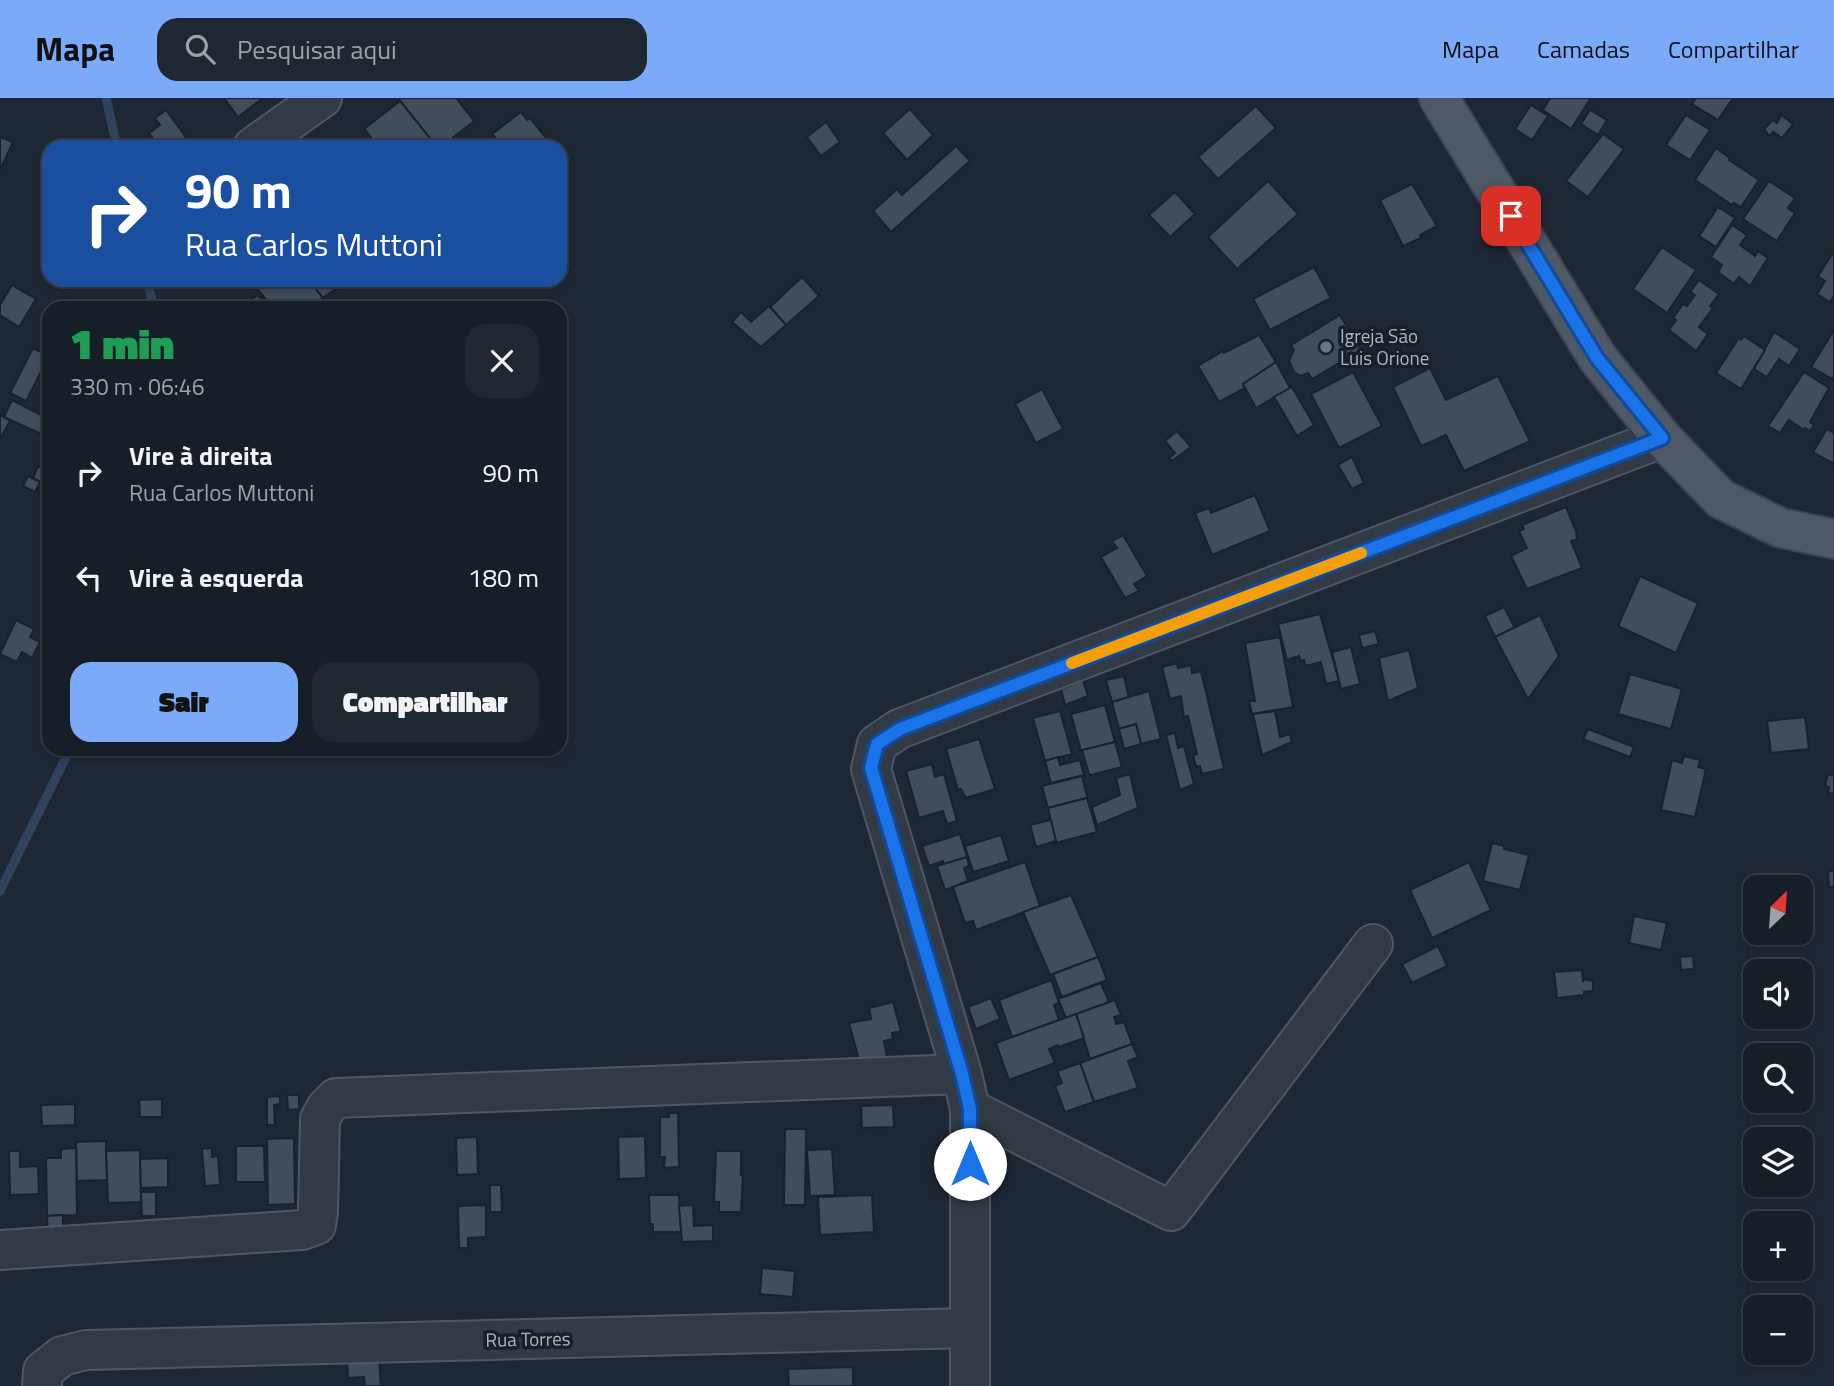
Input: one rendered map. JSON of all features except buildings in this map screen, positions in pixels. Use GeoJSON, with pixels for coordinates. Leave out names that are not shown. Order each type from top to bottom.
{"type":"FeatureCollection","features":[{"type":"Feature","properties":{"kind":"main road"},"geometry":{"type":"LineString","coordinates":[[1440,98],[1597,358],[1662,438],[1721,499],[1781,528],[1834,539]]}},
{"type":"Feature","properties":{"kind":"street"},"geometry":{"type":"LineString","coordinates":[[263,140],[322,98]]}},
{"type":"Feature","properties":{"kind":"street"},"geometry":{"type":"LineString","coordinates":[[971,1386],[966,1091],[871,768],[877,744],[900,729],[1662,438]]}},
{"type":"Feature","properties":{"kind":"street"},"geometry":{"type":"LineString","coordinates":[[0,1250],[302,1230],[316,1225],[320,1119],[336,1098],[966,1091],[1171,1211],[1373,944]]}},
{"type":"Feature","properties":{"kind":"street","name":"Rua Torres"},"geometry":{"type":"LineString","coordinates":[[41,1386],[43,1371],[62,1356],[86,1350],[969,1328]]}},
{"type":"Feature","properties":{"kind":"waterway"},"geometry":{"type":"LineString","coordinates":[[106,98],[115,140]]}},
{"type":"Feature","properties":{"kind":"waterway"},"geometry":{"type":"LineString","coordinates":[[149,287],[152,301]]}},
{"type":"Feature","properties":{"kind":"waterway"},"geometry":{"type":"LineString","coordinates":[[0,891],[67,756]]}},
{"type":"Feature","properties":{"kind":"slow traffic"},"geometry":{"type":"LineString","coordinates":[[1072,663],[1361,553]]}},
{"type":"Feature","properties":{"kind":"place","name":"Igreja São Luis Orione"},"geometry":{"type":"Point","coordinates":[1326,347]}},
{"type":"Feature","properties":{"kind":"route"},"geometry":{"type":"LineString","coordinates":[[970,1164],[970,1109],[871,768],[877,744],[900,729],[1662,438],[1597,358],[1511,216]]}}]}
